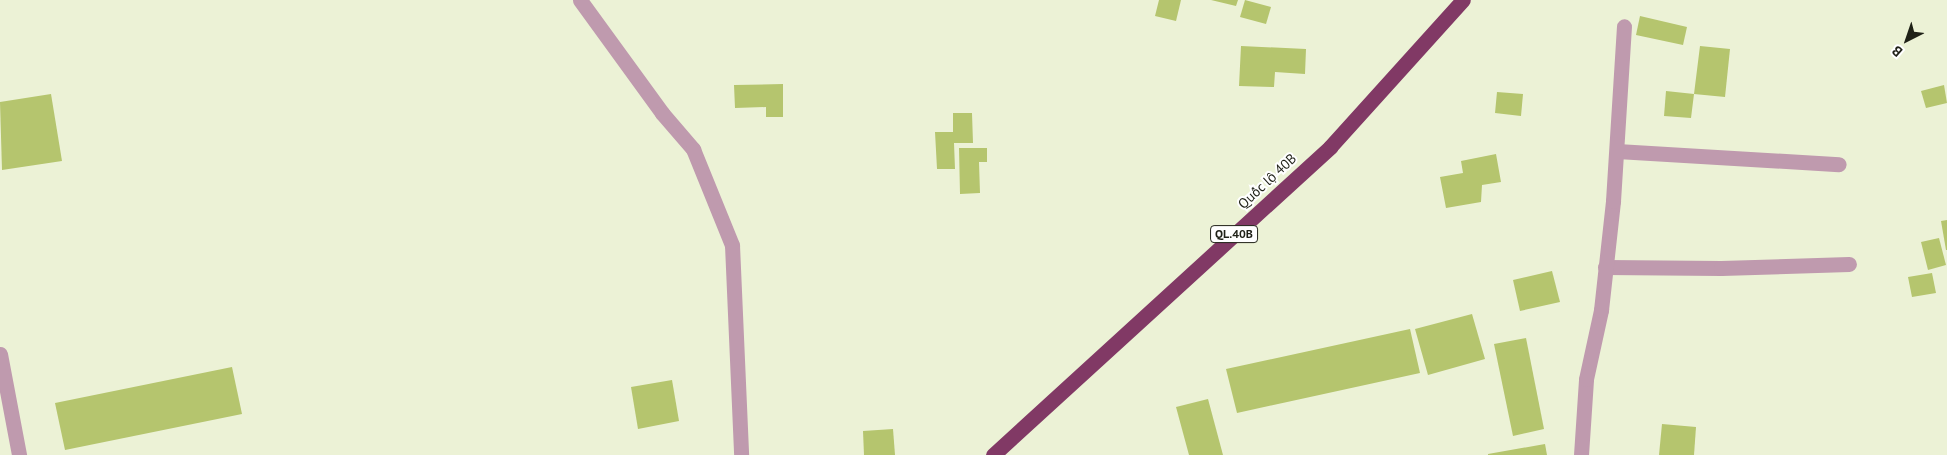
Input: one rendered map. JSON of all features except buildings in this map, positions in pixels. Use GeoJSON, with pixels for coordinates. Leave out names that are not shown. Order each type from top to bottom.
{"type":"FeatureCollection","features":[{"type":"Feature","properties":{"kind":"highway","name":"Quốc lộ 40B"},"geometry":{"type":"LineString","coordinates":[[993,455],[1330,146],[1463,0]]}},
{"type":"Feature","properties":{"kind":"street"},"geometry":{"type":"LineString","coordinates":[[580,0],[662,113],[693,149],[732,245],[741,455]]}},
{"type":"Feature","properties":{"kind":"street"},"geometry":{"type":"LineString","coordinates":[[1581,455],[1586,379],[1606,267],[1617,151],[1624,26]]}},
{"type":"Feature","properties":{"kind":"street"},"geometry":{"type":"LineString","coordinates":[[1617,151],[1839,164]]}},
{"type":"Feature","properties":{"kind":"street"},"geometry":{"type":"LineString","coordinates":[[1606,267],[1849,264]]}},
{"type":"Feature","properties":{"kind":"street"},"geometry":{"type":"LineString","coordinates":[[0,354],[19,455]]}}]}
